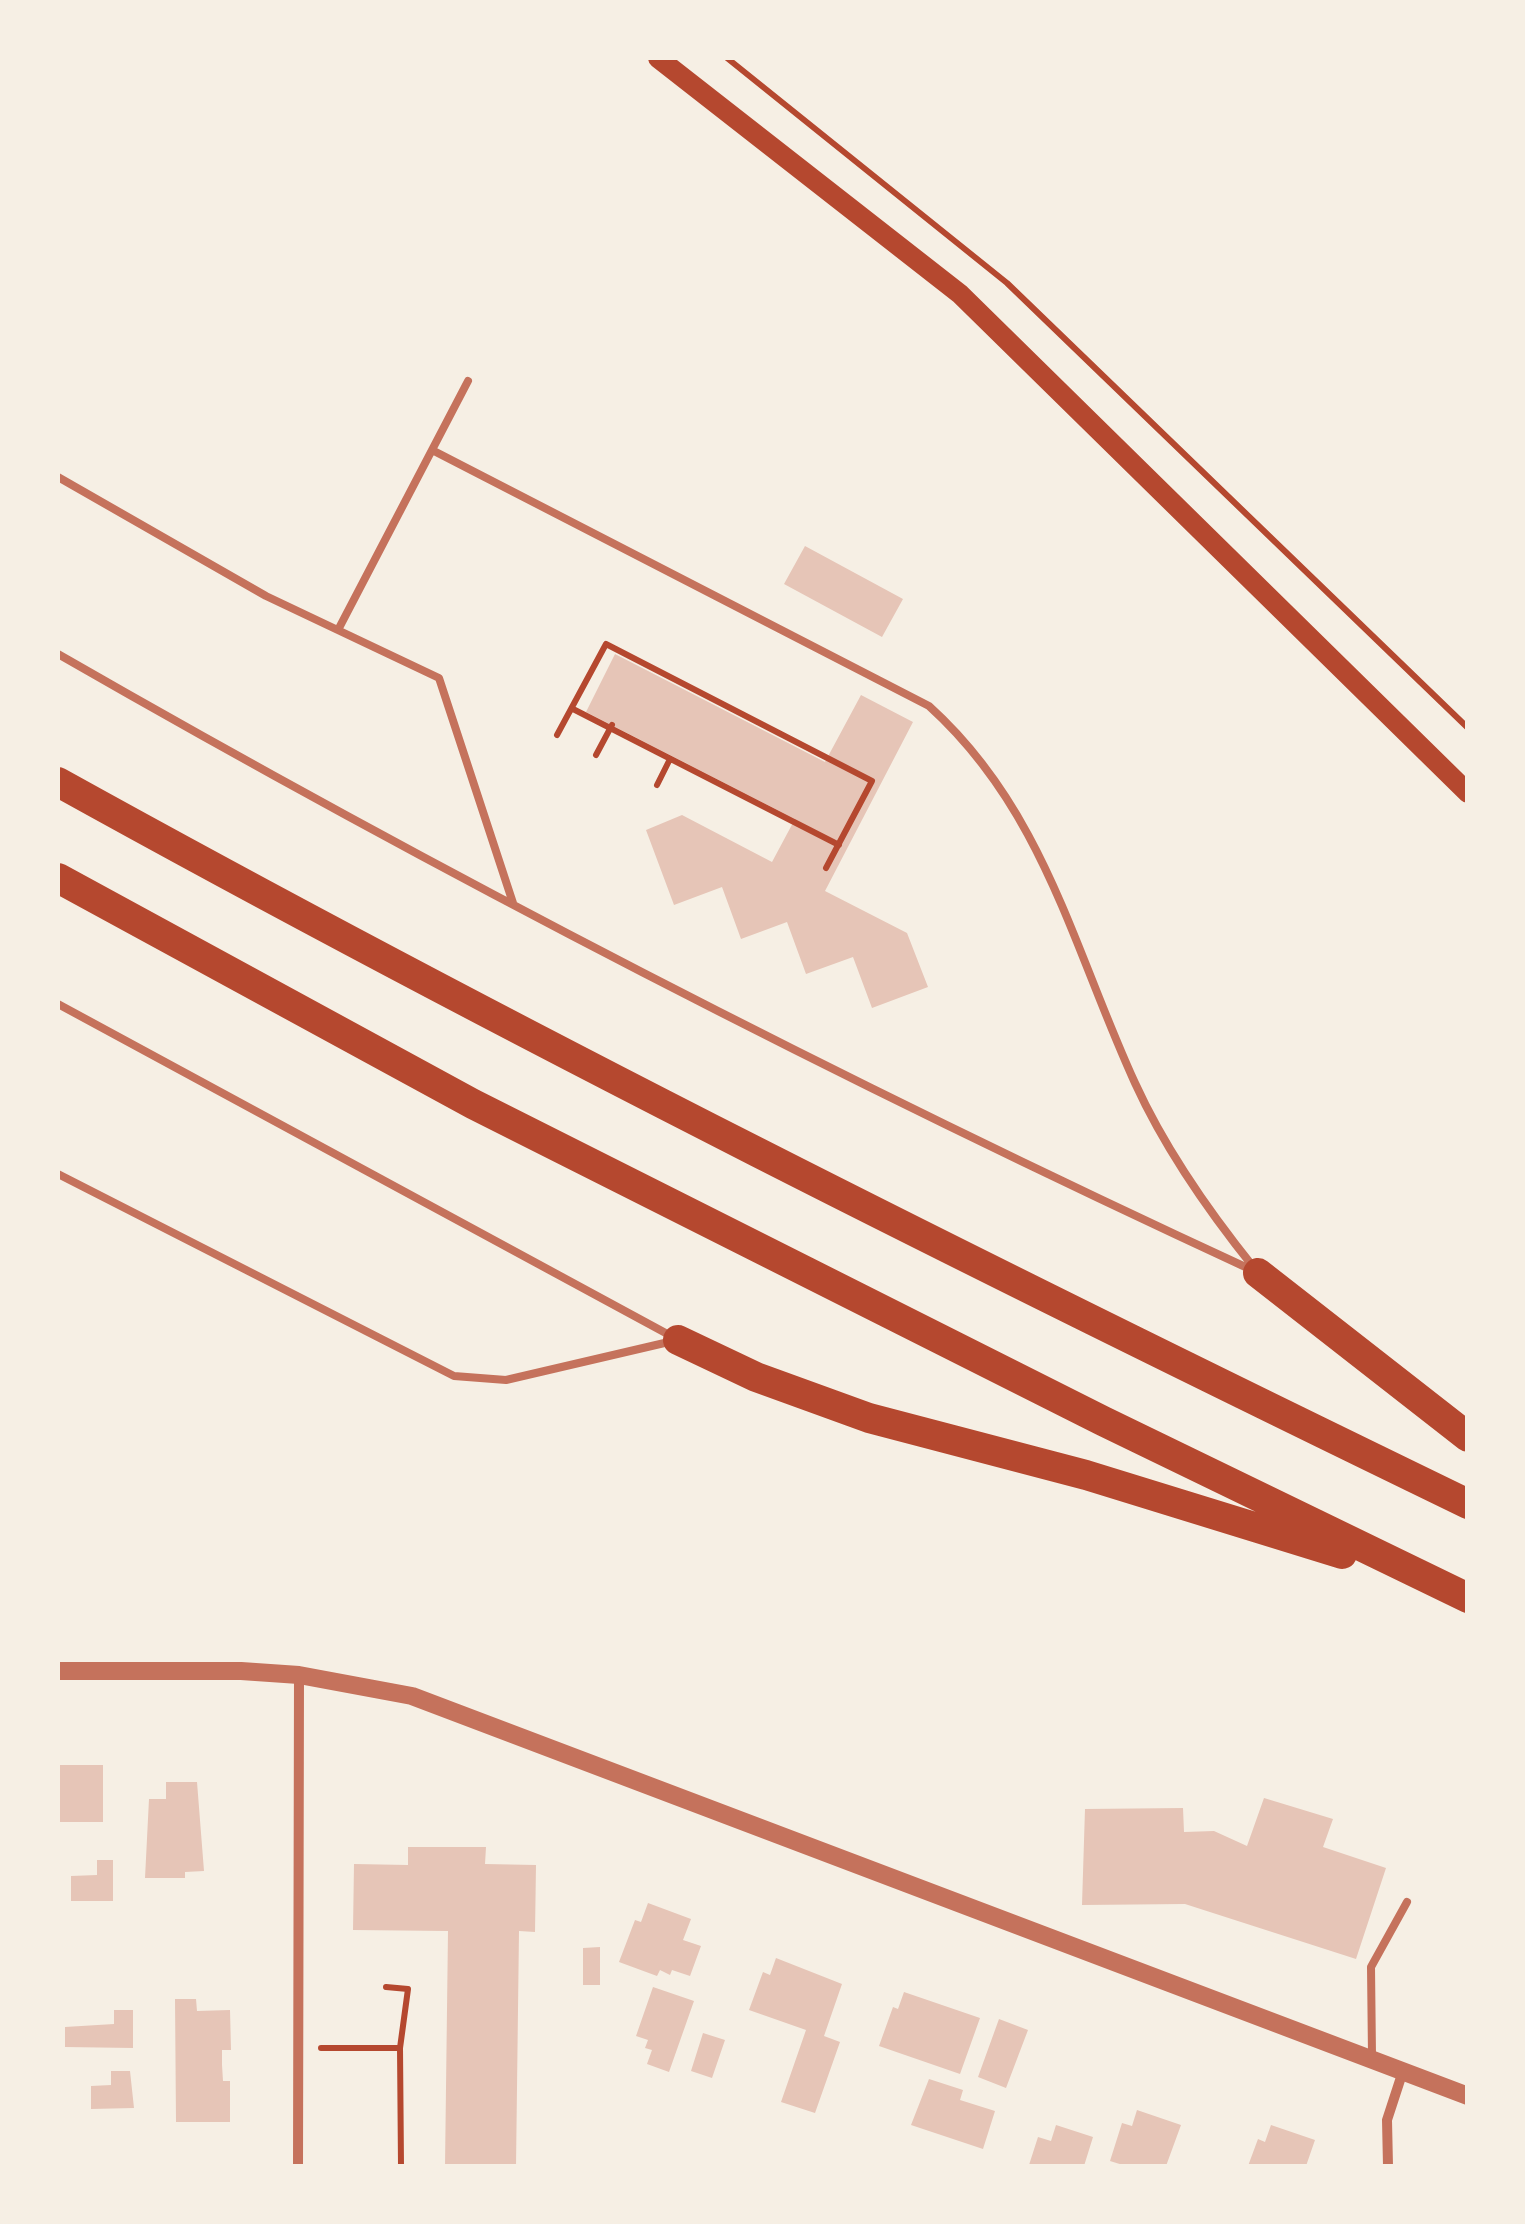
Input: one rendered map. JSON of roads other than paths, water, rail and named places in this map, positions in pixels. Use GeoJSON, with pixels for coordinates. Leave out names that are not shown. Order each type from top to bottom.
{"type":"FeatureCollection","features":[{"type":"Feature","properties":{"kind":"highway"},"geometry":{"type":"LineString","coordinates":[[58,782],[624,1086],[1004,1278],[1468,1504]]}},
{"type":"Feature","properties":{"kind":"highway"},"geometry":{"type":"LineString","coordinates":[[58,878],[473,1104],[1468,1598]]}},
{"type":"Feature","properties":{"kind":"highway"},"geometry":{"type":"LineString","coordinates":[[1258,1272],[1468,1437]]}},
{"type":"Feature","properties":{"kind":"highway"},"geometry":{"type":"LineString","coordinates":[[678,1340],[756,1376],[869,1418],[1086,1475],[1436,1583]]}},
{"type":"Feature","properties":{"kind":"main road"},"geometry":{"type":"LineString","coordinates":[[658,58],[960,294],[1468,793]]}},
{"type":"Feature","properties":{"kind":"street"},"geometry":{"type":"LineString","coordinates":[[58,1671],[242,1670],[299,1675],[412,1696],[1468,2096]]}},
{"type":"Feature","properties":{"kind":"street"},"geometry":{"type":"LineString","coordinates":[[298,2166],[299,1675]]}},
{"type":"Feature","properties":{"kind":"street"},"geometry":{"type":"LineString","coordinates":[[1388,2166],[1387,2120],[1403,2071]]}},
{"type":"Feature","properties":{"kind":"lane"},"geometry":{"type":"LineString","coordinates":[[338,630],[468,381]]}},
{"type":"Feature","properties":{"kind":"lane"},"geometry":{"type":"LineString","coordinates":[[432,450],[929,706],[964,738],[1006,796],[1050,873],[1136,1087],[1175,1158],[1258,1272]]}},
{"type":"Feature","properties":{"kind":"lane"},"geometry":{"type":"LineString","coordinates":[[58,478],[266,596],[439,678],[513,903]]}},
{"type":"Feature","properties":{"kind":"lane"},"geometry":{"type":"LineString","coordinates":[[58,654],[250,765],[513,903],[1050,1177],[1258,1272]]}},
{"type":"Feature","properties":{"kind":"lane"},"geometry":{"type":"LineString","coordinates":[[58,1004],[678,1340]]}},
{"type":"Feature","properties":{"kind":"lane"},"geometry":{"type":"LineString","coordinates":[[58,1174],[454,1376],[506,1380],[678,1340]]}},
{"type":"Feature","properties":{"kind":"lane"},"geometry":{"type":"LineString","coordinates":[[1372,2060],[1371,1966],[1408,1902]]}}]}
